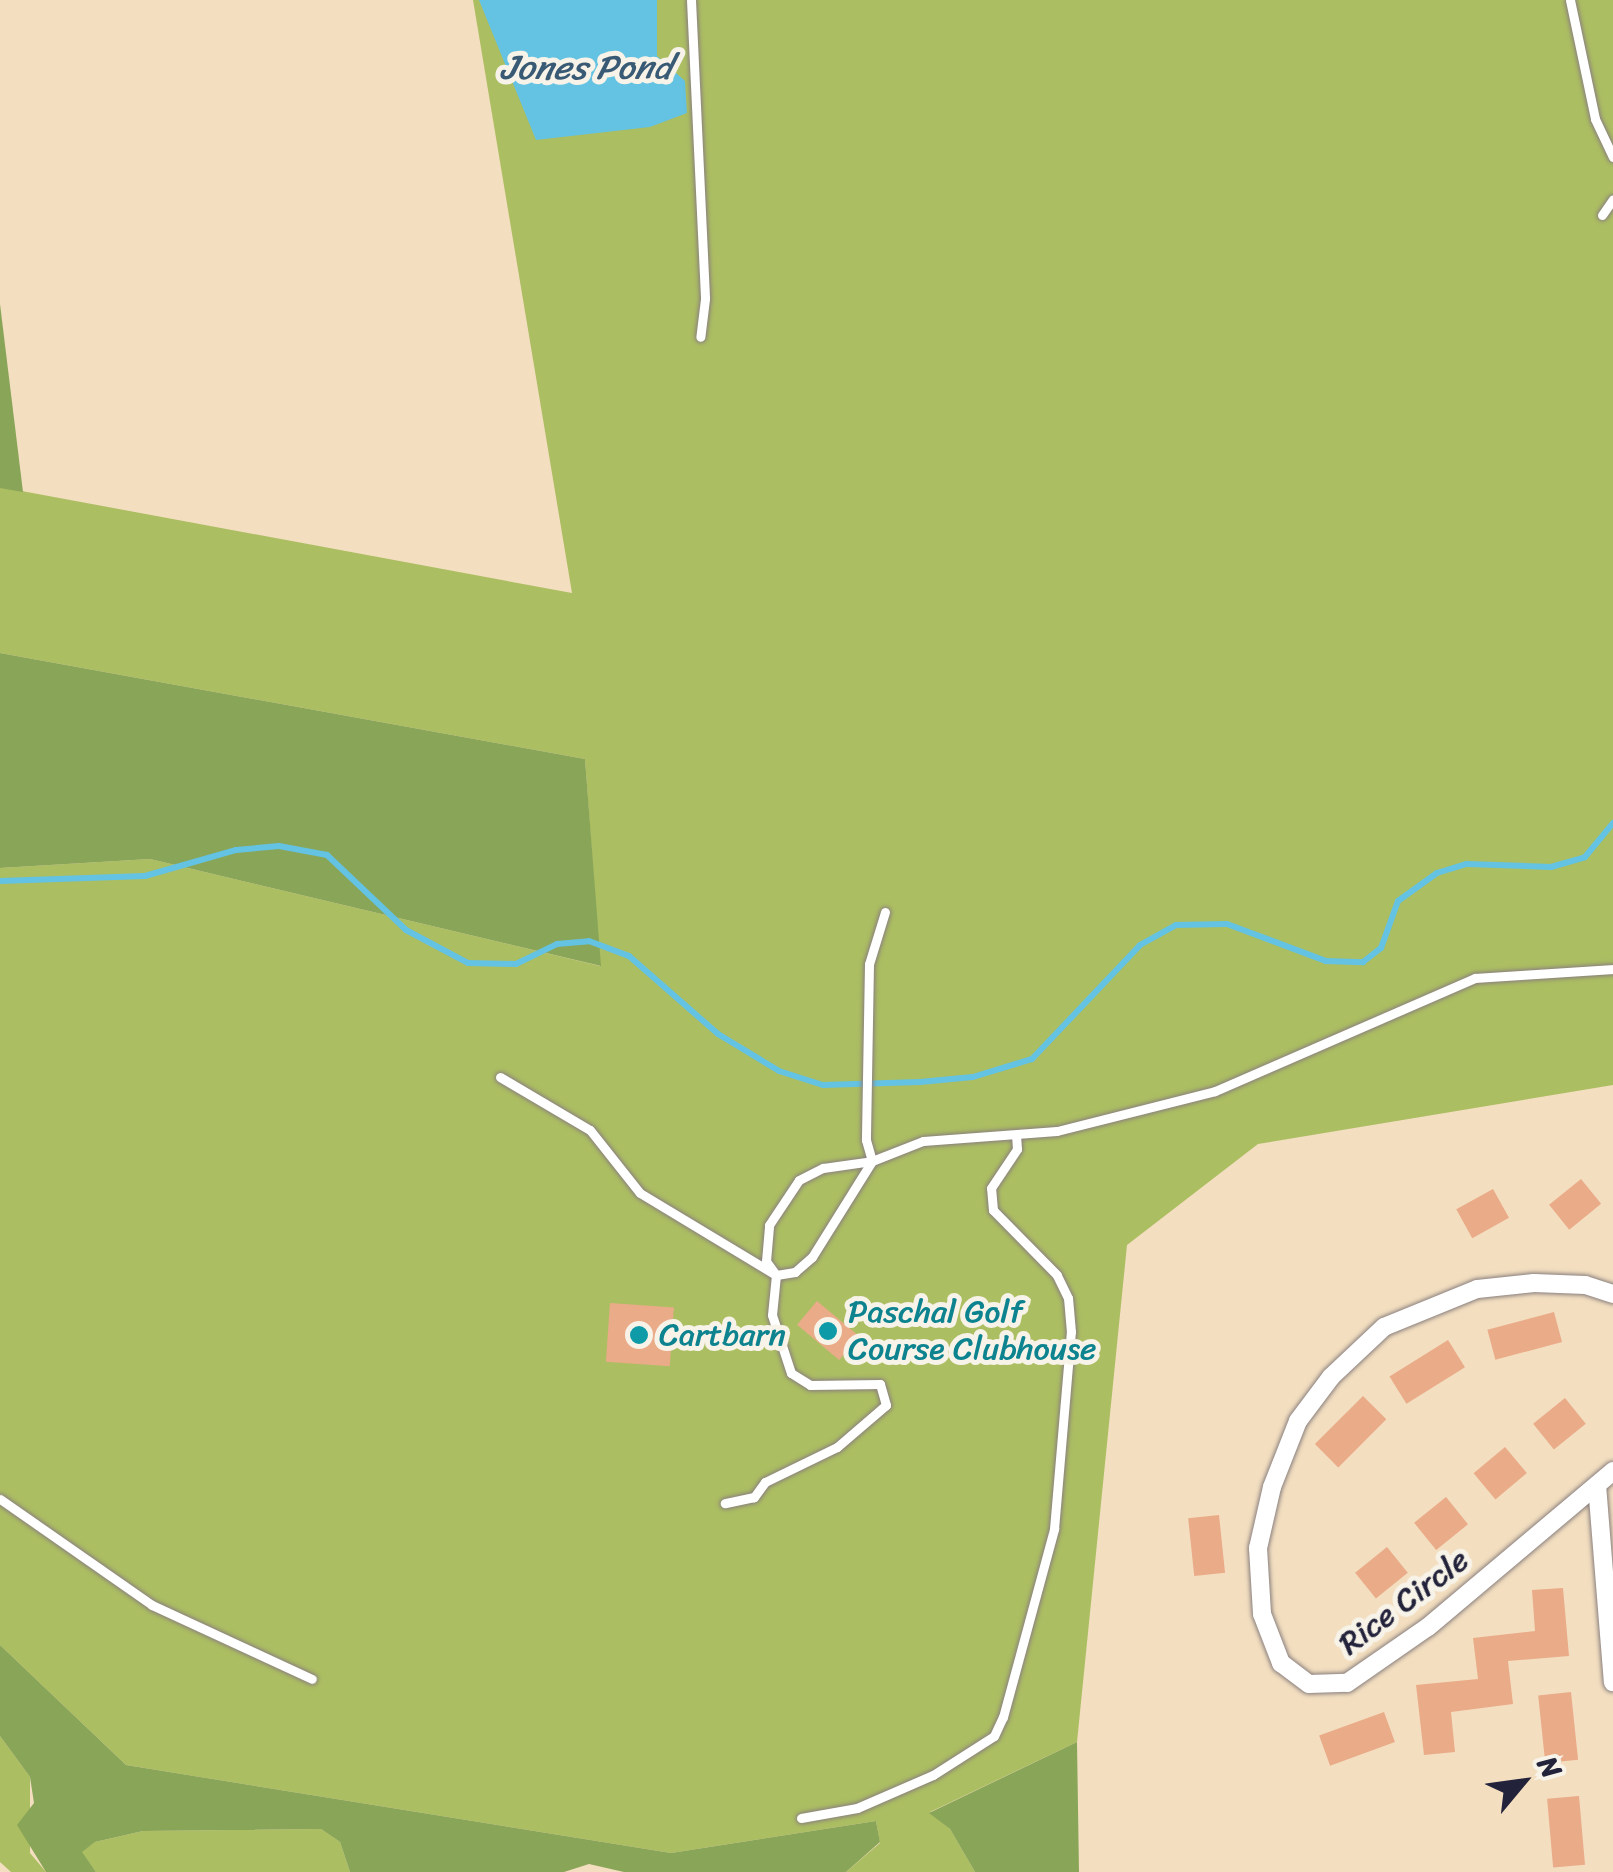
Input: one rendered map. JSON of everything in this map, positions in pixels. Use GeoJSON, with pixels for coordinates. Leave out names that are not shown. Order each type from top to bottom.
{"type":"FeatureCollection","features":[{"type":"Feature","properties":{"kind":"street","name":"Rice Circle"},"geometry":{"type":"LineString","coordinates":[[1613,1294],[1534,1283],[1476,1289],[1384,1327],[1331,1377],[1298,1421],[1272,1487],[1258,1548],[1262,1614],[1281,1662],[1309,1684],[1347,1683],[1428,1627],[1613,1471]]}},
{"type":"Feature","properties":{"kind":"street"},"geometry":{"type":"LineString","coordinates":[[1598,1485],[1613,1682]]}},
{"type":"Feature","properties":{"kind":"lane"},"geometry":{"type":"LineString","coordinates":[[691,0],[705,299],[700,338]]}},
{"type":"Feature","properties":{"kind":"lane"},"geometry":{"type":"LineString","coordinates":[[1570,0],[1594,119],[1613,157]]}},
{"type":"Feature","properties":{"kind":"lane"},"geometry":{"type":"LineString","coordinates":[[1602,216],[1613,198]]}},
{"type":"Feature","properties":{"kind":"lane"},"geometry":{"type":"LineString","coordinates":[[500,1077],[590,1130],[640,1193],[776,1275],[795,1272],[812,1257],[872,1161],[866,1140],[869,964],[884,912]]}},
{"type":"Feature","properties":{"kind":"lane"},"geometry":{"type":"LineString","coordinates":[[725,1503],[754,1497],[765,1482],[837,1447],[886,1405],[874,1380],[810,1385],[791,1373],[772,1316],[776,1275],[766,1261],[766,1235],[799,1180],[851,1160],[872,1161],[922,1141],[1016,1135],[1124,1117],[1215,1091],[1474,978],[1613,969]]}},
{"type":"Feature","properties":{"kind":"lane"},"geometry":{"type":"LineString","coordinates":[[801,1818],[857,1808],[933,1775],[994,1736],[1003,1717],[1054,1529],[1071,1332],[1068,1298],[1057,1275],[994,1210],[991,1188],[1010,1163],[1016,1135]]}},
{"type":"Feature","properties":{"kind":"lane"},"geometry":{"type":"LineString","coordinates":[[0,1500],[152,1605],[312,1679]]}},
{"type":"Feature","properties":{"kind":"green space"},"geometry":{"type":"Polygon","coordinates":[[[473,0],[1613,0],[1613,1085],[1258,1144],[1127,1245],[1077,1742],[930,1812],[950,1829],[975,1872],[846,1872],[880,1843],[876,1821],[671,1853],[126,1765],[0,1645],[0,868],[150,859],[600,966],[585,759],[0,653],[0,487],[572,593],[473,0]]]}},
{"type":"Feature","properties":{"kind":"green space"},"geometry":{"type":"Polygon","coordinates":[[[0,304],[23,492],[0,488],[0,304]]]}},
{"type":"Feature","properties":{"kind":"green space"},"geometry":{"type":"Polygon","coordinates":[[[0,653],[585,759],[601,966],[150,859],[0,868],[0,653]]]}},
{"type":"Feature","properties":{"kind":"green space"},"geometry":{"type":"Polygon","coordinates":[[[0,1645],[126,1765],[671,1853],[876,1821],[880,1842],[846,1872],[624,1872],[589,1864],[564,1872],[350,1872],[340,1842],[321,1829],[143,1831],[95,1842],[82,1852],[96,1872],[46,1872],[17,1825],[34,1803],[30,1777],[0,1736],[0,1645]]]}},
{"type":"Feature","properties":{"kind":"green space"},"geometry":{"type":"Polygon","coordinates":[[[0,1736],[30,1777],[30,1853],[46,1872],[11,1872],[0,1862],[0,1736]]]}},
{"type":"Feature","properties":{"kind":"green space"},"geometry":{"type":"Polygon","coordinates":[[[1077,1742],[1079,1872],[975,1872],[950,1829],[929,1813],[1077,1742]]]}},
{"type":"Feature","properties":{"kind":"green space"},"geometry":{"type":"Polygon","coordinates":[[[321,1829],[340,1842],[350,1872],[96,1872],[81,1852],[95,1842],[143,1831],[321,1829]]]}},
{"type":"Feature","properties":{"kind":"water","name":"Jones Pond"},"geometry":{"type":"Polygon","coordinates":[[[479,0],[657,0],[657,56],[685,81],[687,113],[650,127],[536,140],[479,0]]]}},
{"type":"Feature","properties":{"kind":"building"},"geometry":{"type":"Polygon","coordinates":[[[1581,1179],[1601,1204],[1569,1230],[1549,1205],[1581,1179]]]}},
{"type":"Feature","properties":{"kind":"building"},"geometry":{"type":"Polygon","coordinates":[[[1493,1189],[1509,1218],[1472,1238],[1456,1209],[1493,1189]]]}},
{"type":"Feature","properties":{"kind":"building","name":"Paschal Golf Course Clubhouse"},"geometry":{"type":"Polygon","coordinates":[[[817,1301],[859,1336],[839,1360],[797,1325],[817,1301]]]}},
{"type":"Feature","properties":{"kind":"building","name":"Cartbarn"},"geometry":{"type":"Polygon","coordinates":[[[610,1303],[674,1307],[670,1366],[606,1362],[610,1303]]]}},
{"type":"Feature","properties":{"kind":"building"},"geometry":{"type":"Polygon","coordinates":[[[1554,1312],[1562,1342],[1495,1360],[1487,1330],[1554,1312]]]}},
{"type":"Feature","properties":{"kind":"building"},"geometry":{"type":"Polygon","coordinates":[[[1448,1340],[1465,1367],[1406,1404],[1389,1377],[1448,1340]]]}},
{"type":"Feature","properties":{"kind":"building"},"geometry":{"type":"Polygon","coordinates":[[[1363,1396],[1386,1419],[1338,1467],[1315,1444],[1363,1396]]]}},
{"type":"Feature","properties":{"kind":"building"},"geometry":{"type":"Polygon","coordinates":[[[1565,1398],[1586,1424],[1554,1449],[1533,1424],[1565,1398]]]}},
{"type":"Feature","properties":{"kind":"building"},"geometry":{"type":"Polygon","coordinates":[[[1505,1447],[1527,1473],[1495,1499],[1474,1473],[1505,1447]]]}},
{"type":"Feature","properties":{"kind":"building"},"geometry":{"type":"Polygon","coordinates":[[[1446,1497],[1468,1524],[1436,1550],[1414,1523],[1446,1497]]]}},
{"type":"Feature","properties":{"kind":"building"},"geometry":{"type":"Polygon","coordinates":[[[1219,1515],[1225,1573],[1194,1576],[1188,1518],[1219,1515]]]}},
{"type":"Feature","properties":{"kind":"building"},"geometry":{"type":"Polygon","coordinates":[[[1387,1547],[1408,1573],[1376,1598],[1355,1573],[1387,1547]]]}},
{"type":"Feature","properties":{"kind":"building"},"geometry":{"type":"Polygon","coordinates":[[[1563,1588],[1569,1656],[1508,1661],[1513,1704],[1451,1712],[1455,1752],[1424,1755],[1416,1685],[1478,1679],[1473,1638],[1535,1631],[1532,1590],[1563,1588]]]}},
{"type":"Feature","properties":{"kind":"building"},"geometry":{"type":"Polygon","coordinates":[[[1571,1692],[1578,1760],[1545,1763],[1538,1695],[1571,1692]]]}},
{"type":"Feature","properties":{"kind":"building"},"geometry":{"type":"Polygon","coordinates":[[[1384,1712],[1395,1742],[1330,1766],[1319,1736],[1384,1712]]]}},
{"type":"Feature","properties":{"kind":"building"},"geometry":{"type":"Polygon","coordinates":[[[1579,1796],[1585,1865],[1553,1868],[1547,1799],[1579,1796]]]}},
{"type":"Feature","properties":{"kind":"waterway"},"geometry":{"type":"LineString","coordinates":[[0,881],[145,876],[236,850],[279,846],[327,855],[406,930],[468,963],[516,964],[557,944],[589,941],[629,956],[718,1034],[779,1071],[823,1085],[920,1082],[973,1077],[1032,1059],[1140,945],[1176,925],[1227,924],[1326,961],[1363,962],[1381,948],[1398,901],[1437,873],[1467,864],[1551,867],[1585,857],[1613,823]]}},
{"type":"Feature","properties":{"kind":"place","name":"Paschal Golf Course Clubhouse"},"geometry":{"type":"Point","coordinates":[828,1331]}},
{"type":"Feature","properties":{"kind":"place","name":"Cartbarn"},"geometry":{"type":"Point","coordinates":[639,1335]}}]}
